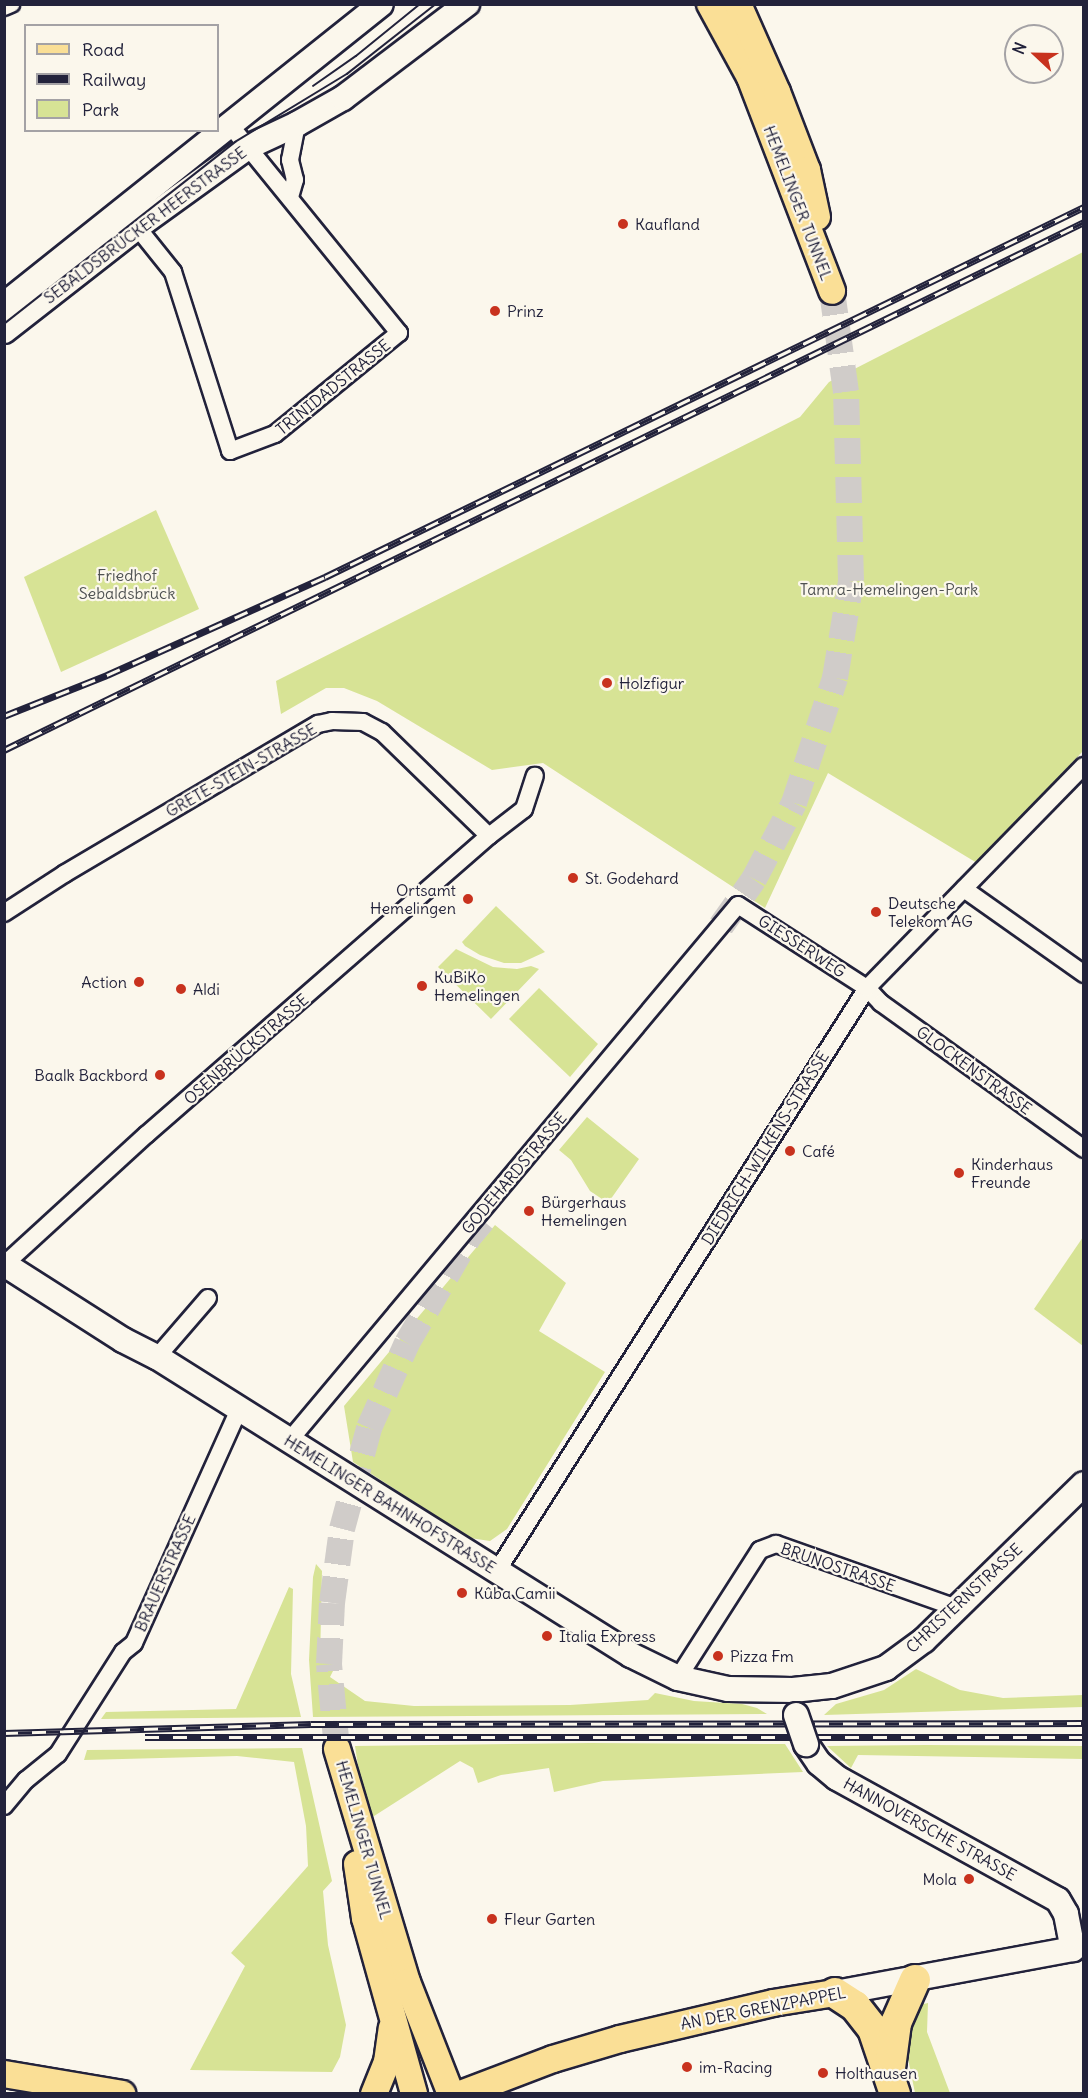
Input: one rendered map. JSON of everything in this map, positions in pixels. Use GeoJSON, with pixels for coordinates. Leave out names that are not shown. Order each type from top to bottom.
{"type":"FeatureCollection","features":[{"type":"Feature","properties":{"kind":"highway"},"geometry":{"type":"LineString","coordinates":[[892,2084],[896,2023],[915,1980]]}},
{"type":"Feature","properties":{"kind":"highway"},"geometry":{"type":"LineString","coordinates":[[835,1993],[855,2006],[873,2029],[892,2084]]}},
{"type":"Feature","properties":{"kind":"main road","name":"HEMELINGER TUNNEL"},"geometry":{"type":"LineString","coordinates":[[710,4],[750,77],[832,291],[807,170],[777,92],[738,4]]}},
{"type":"Feature","properties":{"kind":"main road","name":"HEMELINGER TUNNEL"},"geometry":{"type":"LineString","coordinates":[[414,2094],[365,1918],[337,1749],[406,1982],[451,2094]]}},
{"type":"Feature","properties":{"kind":"main road","name":"AN DER GRENZPAPPEL"},"geometry":{"type":"LineString","coordinates":[[461,2094],[553,2059],[693,2020],[835,1993]]}},
{"type":"Feature","properties":{"kind":"main road"},"geometry":{"type":"LineString","coordinates":[[374,2094],[387,2062],[393,2019]]}},
{"type":"Feature","properties":{"kind":"main road"},"geometry":{"type":"LineString","coordinates":[[511,2094],[553,2059]]}},
{"type":"Feature","properties":{"kind":"main road"},"geometry":{"type":"LineString","coordinates":[[4,2074],[122,2094]]}},
{"type":"Feature","properties":{"kind":"street"},"geometry":{"type":"LineString","coordinates":[[4,7],[11,4]]}},
{"type":"Feature","properties":{"kind":"street","name":"SEBALDSBRÜCKER HEERSTRASSE"},"geometry":{"type":"LineString","coordinates":[[4,306],[381,4]]}},
{"type":"Feature","properties":{"kind":"street","name":"SEBALDSBRÜCKER HEERSTRASSE"},"geometry":{"type":"LineString","coordinates":[[4,331],[137,227],[248,147],[297,124],[343,98],[467,4]]}},
{"type":"Feature","properties":{"kind":"street","name":"TRINIDADSTRASSE"},"geometry":{"type":"LineString","coordinates":[[137,227],[173,272],[230,451],[276,434],[399,333],[229,124]]}},
{"type":"Feature","properties":{"kind":"street"},"geometry":{"type":"LineString","coordinates":[[290,197],[295,180],[290,160],[297,124]]}},
{"type":"Feature","properties":{"kind":"street","name":"GRETE-STEIN-STRASSE"},"geometry":{"type":"LineString","coordinates":[[4,913],[64,874],[290,739],[318,724],[332,721],[363,722],[382,732],[489,836]]}},
{"type":"Feature","properties":{"kind":"street","name":"DIEDRICH-WILKENS-STRASSE"},"geometry":{"type":"LineString","coordinates":[[496,1571],[867,988],[1083,766]]}},
{"type":"Feature","properties":{"kind":"street"},"geometry":{"type":"LineString","coordinates":[[489,836],[525,809],[535,776]]}},
{"type":"Feature","properties":{"kind":"street","name":"OSENBRÜCKSTRASSE"},"geometry":{"type":"LineString","coordinates":[[5,1264],[137,1143],[489,836]]}},
{"type":"Feature","properties":{"kind":"street"},"geometry":{"type":"LineString","coordinates":[[964,889],[1083,974]]}},
{"type":"Feature","properties":{"kind":"street","name":"GIESSERWEG"},"geometry":{"type":"LineString","coordinates":[[738,905],[867,988]]}},
{"type":"Feature","properties":{"kind":"street","name":"GODEHARDSTRASSE"},"geometry":{"type":"LineString","coordinates":[[289,1441],[738,905]]}},
{"type":"Feature","properties":{"kind":"street","name":"GLOCKENSTRASSE"},"geometry":{"type":"LineString","coordinates":[[867,988],[881,1003],[1083,1149]]}},
{"type":"Feature","properties":{"kind":"street","name":"HEMELINGER BAHNHOFSTRASSE"},"geometry":{"type":"LineString","coordinates":[[5,1264],[123,1340],[157,1357],[631,1655],[678,1677],[728,1689],[793,1690]]}},
{"type":"Feature","properties":{"kind":"street"},"geometry":{"type":"LineString","coordinates":[[157,1357],[208,1298]]}},
{"type":"Feature","properties":{"kind":"street","name":"BRAUERSTRASSE"},"geometry":{"type":"LineString","coordinates":[[4,1806],[26,1780],[58,1754],[123,1652],[134,1643],[239,1409]]}},
{"type":"Feature","properties":{"kind":"street","name":"CHRISTERNSTRASSE"},"geometry":{"type":"LineString","coordinates":[[793,1690],[832,1686],[886,1668],[924,1640],[1083,1484]]}},
{"type":"Feature","properties":{"kind":"street","name":"BRUNOSTRASSE"},"geometry":{"type":"LineString","coordinates":[[678,1677],[760,1550],[776,1544],[957,1608]]}},
{"type":"Feature","properties":{"kind":"street","name":"HANNOVERSCHE STRASSE"},"geometry":{"type":"LineString","coordinates":[[793,1690],[796,1715],[806,1744],[819,1763],[837,1778],[1058,1900],[1066,1914],[1078,1948]]}},
{"type":"Feature","properties":{"kind":"street","name":"AN DER GRENZPAPPEL"},"geometry":{"type":"LineString","coordinates":[[835,1993],[1078,1948]]}},
{"type":"Feature","properties":{"kind":"green space","name":"Tamra-Hemelingen-Park"},"geometry":{"type":"Polygon","coordinates":[[[1083,252],[1083,751],[977,863],[828,773],[765,908],[543,763],[492,770],[377,701],[344,688],[326,688],[281,714],[276,681],[800,417],[829,382],[1083,252]]]}},
{"type":"Feature","properties":{"kind":"green space","name":"Friedhof Sebaldsbrück"},"geometry":{"type":"Polygon","coordinates":[[[156,510],[199,609],[61,672],[24,577],[156,510]]]}},
{"type":"Feature","properties":{"kind":"green space"},"geometry":{"type":"Polygon","coordinates":[[[496,906],[545,952],[521,963],[504,963],[480,955],[465,946],[462,942],[496,906]]]}},
{"type":"Feature","properties":{"kind":"green space"},"geometry":{"type":"Polygon","coordinates":[[[456,949],[493,967],[517,969],[531,966],[539,969],[491,1019],[438,967],[456,949]]]}},
{"type":"Feature","properties":{"kind":"green space"},"geometry":{"type":"Polygon","coordinates":[[[539,988],[598,1044],[570,1077],[509,1019],[539,988]]]}},
{"type":"Feature","properties":{"kind":"green space"},"geometry":{"type":"Polygon","coordinates":[[[587,1117],[639,1159],[608,1203],[590,1191],[571,1160],[559,1150],[587,1117]]]}},
{"type":"Feature","properties":{"kind":"green space"},"geometry":{"type":"Polygon","coordinates":[[[495,1225],[566,1283],[539,1331],[605,1372],[507,1529],[490,1541],[470,1538],[353,1462],[344,1406],[495,1225]]]}},
{"type":"Feature","properties":{"kind":"green space"},"geometry":{"type":"Polygon","coordinates":[[[1083,1237],[1084,1346],[1034,1309],[1083,1237]]]}},
{"type":"Feature","properties":{"kind":"green space"},"geometry":{"type":"Polygon","coordinates":[[[316,1564],[322,1571],[320,1661],[336,1665],[330,1677],[365,1701],[414,1706],[570,1705],[648,1700],[655,1693],[694,1701],[742,1704],[757,1708],[767,1714],[313,1717],[309,1660],[313,1577],[316,1564]]]}},
{"type":"Feature","properties":{"kind":"green space"},"geometry":{"type":"Polygon","coordinates":[[[289,1587],[293,1589],[291,1674],[301,1717],[101,1719],[106,1712],[236,1709],[289,1587]]]}},
{"type":"Feature","properties":{"kind":"green space"},"geometry":{"type":"Polygon","coordinates":[[[916,1669],[960,1690],[1003,1698],[1083,1695],[1083,1707],[824,1715],[836,1704],[884,1690],[916,1669]]]}},
{"type":"Feature","properties":{"kind":"green space"},"geometry":{"type":"Polygon","coordinates":[[[590,1743],[785,1744],[803,1772],[603,1781],[554,1792],[549,1768],[501,1775],[478,1783],[473,1768],[460,1761],[371,1818],[360,1779],[355,1746],[590,1743]]]}},
{"type":"Feature","properties":{"kind":"green space"},"geometry":{"type":"Polygon","coordinates":[[[827,1746],[1083,1746],[1083,1759],[858,1755],[851,1768],[827,1746]]]}},
{"type":"Feature","properties":{"kind":"green space"},"geometry":{"type":"Polygon","coordinates":[[[302,1748],[332,1881],[323,1891],[328,1945],[346,2025],[340,2057],[332,2072],[190,2070],[245,1966],[231,1953],[308,1866],[306,1826],[294,1762],[237,1756],[84,1760],[87,1750],[302,1748]]]}},
{"type":"Feature","properties":{"kind":"green space"},"geometry":{"type":"Polygon","coordinates":[[[928,2003],[927,2032],[950,2093],[915,2093],[903,2034],[914,2006],[928,2003]]]}},
{"type":"Feature","properties":{"kind":"tunnel"},"geometry":{"type":"LineString","coordinates":[[721,926],[754,879],[794,803],[835,678],[851,581],[846,392],[832,291]]}},
{"type":"Feature","properties":{"kind":"tunnel"},"geometry":{"type":"LineString","coordinates":[[337,1749],[329,1664],[332,1603],[342,1529],[369,1428],[407,1343],[468,1238],[483,1220]]}},
{"type":"Feature","properties":{"kind":"tram line"},"geometry":{"type":"LineString","coordinates":[[313,86],[356,56],[420,4]]}},
{"type":"Feature","properties":{"kind":"tram line"},"geometry":{"type":"LineString","coordinates":[[4,324],[235,142],[347,74],[436,4]]}},
{"type":"Feature","properties":{"kind":"railway"},"geometry":{"type":"LineString","coordinates":[[4,716],[107,675],[325,577],[1084,207]]}},
{"type":"Feature","properties":{"kind":"railway"},"geometry":{"type":"LineString","coordinates":[[4,750],[1084,222]]}},
{"type":"Feature","properties":{"kind":"railway"},"geometry":{"type":"LineString","coordinates":[[4,1733],[311,1724],[1084,1723]]}},
{"type":"Feature","properties":{"kind":"railway"},"geometry":{"type":"LineString","coordinates":[[145,1737],[1084,1737]]}},
{"type":"Feature","properties":{"kind":"place","name":"Kaufland"},"geometry":{"type":"Point","coordinates":[623,224]}},
{"type":"Feature","properties":{"kind":"place","name":"Prinz"},"geometry":{"type":"Point","coordinates":[495,311]}},
{"type":"Feature","properties":{"kind":"place","name":"Holzfigur"},"geometry":{"type":"Point","coordinates":[607,683]}},
{"type":"Feature","properties":{"kind":"place","name":"St. Godehard"},"geometry":{"type":"Point","coordinates":[573,878]}},
{"type":"Feature","properties":{"kind":"place","name":"Ortsamt Hemelingen"},"geometry":{"type":"Point","coordinates":[468,899]}},
{"type":"Feature","properties":{"kind":"place","name":"Deutsche Telekom AG"},"geometry":{"type":"Point","coordinates":[876,912]}},
{"type":"Feature","properties":{"kind":"place","name":"Action"},"geometry":{"type":"Point","coordinates":[139,982]}},
{"type":"Feature","properties":{"kind":"place","name":"KuBiKo Hemelingen"},"geometry":{"type":"Point","coordinates":[422,986]}},
{"type":"Feature","properties":{"kind":"place","name":"Aldi"},"geometry":{"type":"Point","coordinates":[181,989]}},
{"type":"Feature","properties":{"kind":"place","name":"Baalk Backbord"},"geometry":{"type":"Point","coordinates":[160,1075]}},
{"type":"Feature","properties":{"kind":"place","name":"Café"},"geometry":{"type":"Point","coordinates":[790,1151]}},
{"type":"Feature","properties":{"kind":"place","name":"Kinderhaus Freunde"},"geometry":{"type":"Point","coordinates":[959,1173]}},
{"type":"Feature","properties":{"kind":"place","name":"Bürgerhaus Hemelingen"},"geometry":{"type":"Point","coordinates":[529,1211]}},
{"type":"Feature","properties":{"kind":"place","name":"Kûba Camii"},"geometry":{"type":"Point","coordinates":[462,1593]}},
{"type":"Feature","properties":{"kind":"place","name":"Italia Express"},"geometry":{"type":"Point","coordinates":[547,1636]}},
{"type":"Feature","properties":{"kind":"place","name":"Pizza Fm"},"geometry":{"type":"Point","coordinates":[718,1656]}},
{"type":"Feature","properties":{"kind":"place","name":"Mola"},"geometry":{"type":"Point","coordinates":[969,1879]}},
{"type":"Feature","properties":{"kind":"place","name":"Fleur Garten"},"geometry":{"type":"Point","coordinates":[492,1919]}},
{"type":"Feature","properties":{"kind":"place","name":"im-Racing"},"geometry":{"type":"Point","coordinates":[687,2067]}},
{"type":"Feature","properties":{"kind":"place","name":"Holthausen"},"geometry":{"type":"Point","coordinates":[823,2073]}}]}
